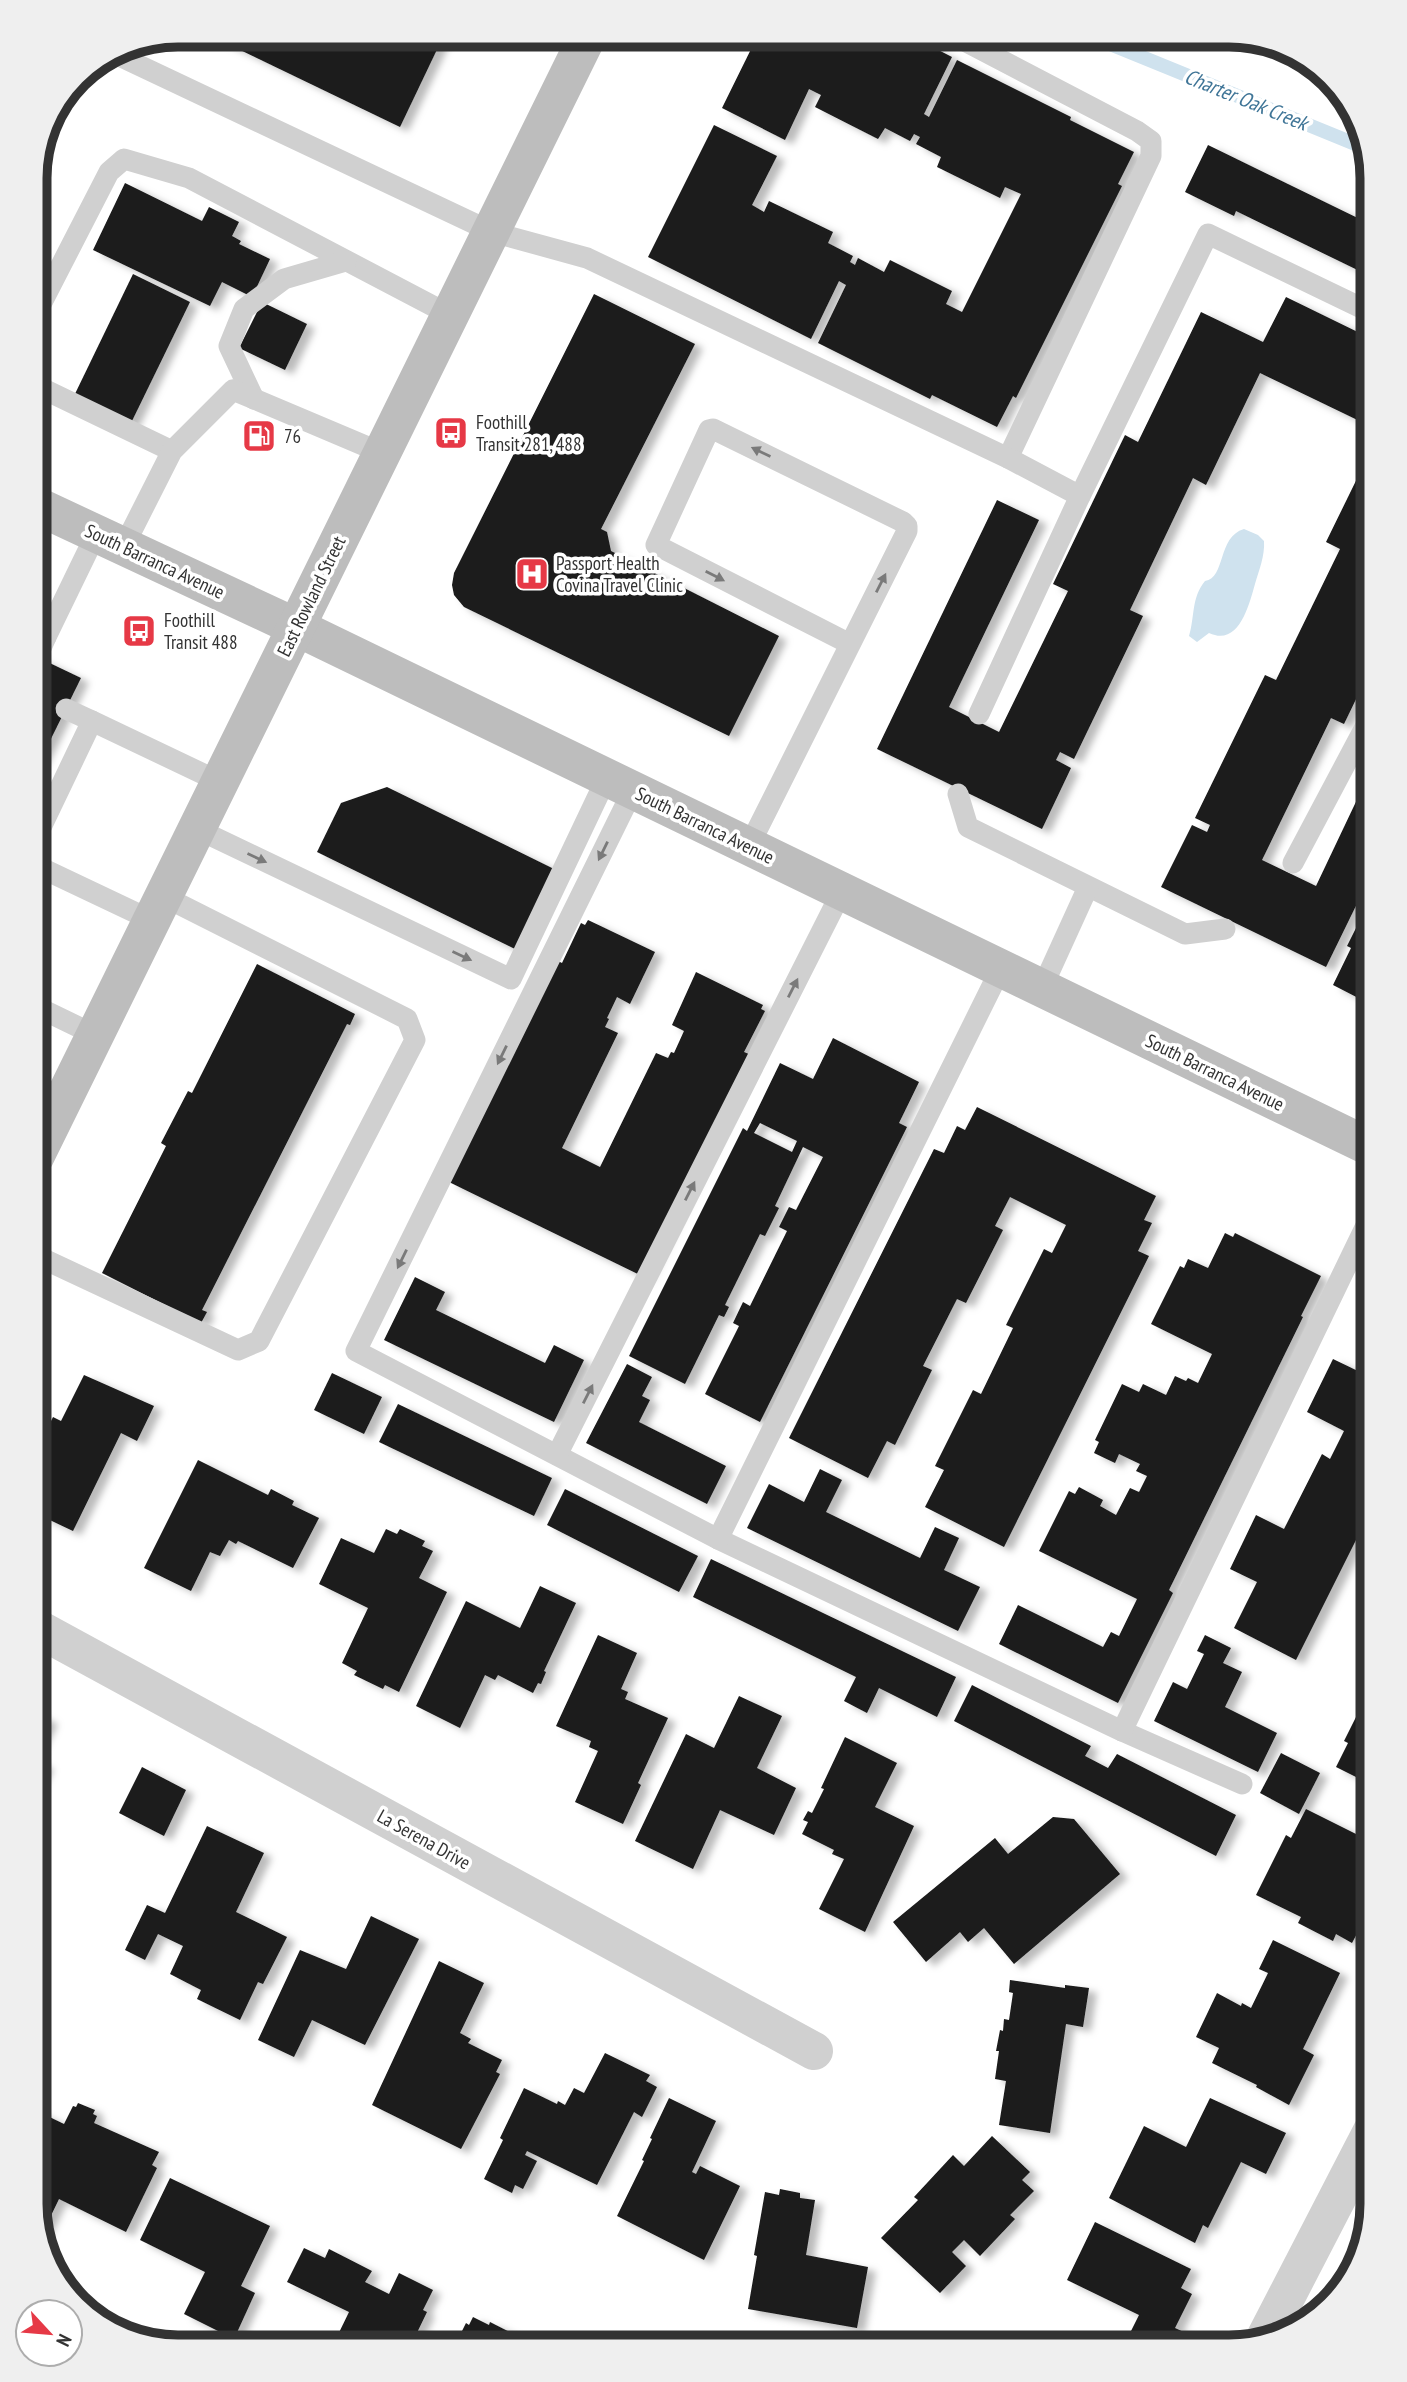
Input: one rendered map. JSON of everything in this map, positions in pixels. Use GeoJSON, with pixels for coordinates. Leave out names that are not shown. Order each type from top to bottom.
{"type":"FeatureCollection","features":[{"type":"Feature","properties":{"kind":"main road","name":"East Rowland Street"},"geometry":{"type":"LineString","coordinates":[[48,1132],[582,48]]}},
{"type":"Feature","properties":{"kind":"main road","name":"South Barranca Avenue"},"geometry":{"type":"LineString","coordinates":[[48,511],[296,627],[1042,988],[1360,1135]]}},
{"type":"Feature","properties":{"kind":"street","name":"La Serena Drive"},"geometry":{"type":"LineString","coordinates":[[47,1634],[814,2051]]}},
{"type":"Feature","properties":{"kind":"street"},"geometry":{"type":"LineString","coordinates":[[1271,2328],[1360,2154]]}},
{"type":"Feature","properties":{"kind":"lane"},"geometry":{"type":"LineString","coordinates":[[978,48],[1137,131],[1151,141],[1151,156],[1008,458]]}},
{"type":"Feature","properties":{"kind":"lane"},"geometry":{"type":"LineString","coordinates":[[125,59],[492,232],[587,258],[1008,458],[1080,496]]}},
{"type":"Feature","properties":{"kind":"lane"},"geometry":{"type":"LineString","coordinates":[[48,291],[109,172],[124,159],[189,178],[450,315]]}},
{"type":"Feature","properties":{"kind":"lane"},"geometry":{"type":"LineString","coordinates":[[979,714],[1080,496],[1208,234],[1360,307]]}},
{"type":"Feature","properties":{"kind":"lane"},"geometry":{"type":"LineString","coordinates":[[254,399],[229,346],[244,309],[284,279],[346,261]]}},
{"type":"Feature","properties":{"kind":"lane"},"geometry":{"type":"LineString","coordinates":[[48,629],[172,451],[233,390],[382,453]]}},
{"type":"Feature","properties":{"kind":"lane"},"geometry":{"type":"LineString","coordinates":[[48,391],[172,451]]}},
{"type":"Feature","properties":{"kind":"lane"},"geometry":{"type":"LineString","coordinates":[[748,846],[850,644],[907,531],[907,526],[713,429],[709,430],[656,545],[850,644]]}},
{"type":"Feature","properties":{"kind":"lane"},"geometry":{"type":"LineString","coordinates":[[66,709],[218,781]]}},
{"type":"Feature","properties":{"kind":"lane"},"geometry":{"type":"LineString","coordinates":[[48,814],[93,721]]}},
{"type":"Feature","properties":{"kind":"lane"},"geometry":{"type":"LineString","coordinates":[[1293,863],[1360,737]]}},
{"type":"Feature","properties":{"kind":"lane"},"geometry":{"type":"LineString","coordinates":[[195,828],[511,979],[620,783]]}},
{"type":"Feature","properties":{"kind":"lane"},"geometry":{"type":"LineString","coordinates":[[620,783],[356,1351],[719,1539],[1122,1731],[1242,1784]]}},
{"type":"Feature","properties":{"kind":"lane"},"geometry":{"type":"LineString","coordinates":[[958,794],[968,827],[1185,934],[1225,929]]}},
{"type":"Feature","properties":{"kind":"lane"},"geometry":{"type":"LineString","coordinates":[[47,1261],[238,1350],[259,1341],[415,1040],[407,1019],[157,908],[48,869]]}},
{"type":"Feature","properties":{"kind":"lane"},"geometry":{"type":"LineString","coordinates":[[1042,988],[1088,887]]}},
{"type":"Feature","properties":{"kind":"lane"},"geometry":{"type":"LineString","coordinates":[[557,1455],[842,891]]}},
{"type":"Feature","properties":{"kind":"lane"},"geometry":{"type":"LineString","coordinates":[[719,1539],[1001,968]]}},
{"type":"Feature","properties":{"kind":"lane"},"geometry":{"type":"LineString","coordinates":[[48,1012],[95,1035]]}},
{"type":"Feature","properties":{"kind":"lane"},"geometry":{"type":"LineString","coordinates":[[1122,1731],[1360,1238]]}},
{"type":"Feature","properties":{"kind":"water"},"geometry":{"type":"Polygon","coordinates":[[[1244,529],[1264,541],[1264,552],[1246,612],[1241,622],[1228,634],[1219,636],[1209,633],[1197,642],[1189,636],[1197,594],[1205,581],[1216,573],[1229,540],[1244,529]]]}},
{"type":"Feature","properties":{"kind":"building"},"geometry":{"type":"Polygon","coordinates":[[[236,48],[438,48],[400,127],[236,48]]]}},
{"type":"Feature","properties":{"kind":"building"},"geometry":{"type":"Polygon","coordinates":[[[752,48],[934,48],[952,57],[924,114],[929,117],[957,60],[1134,152],[1118,184],[1122,186],[1016,398],[1013,396],[997,427],[932,395],[930,399],[818,343],[846,285],[839,281],[811,339],[648,257],[714,125],[777,156],[752,205],[764,212],[769,201],[833,232],[828,243],[853,256],[850,262],[855,265],[858,258],[884,272],[890,260],[952,291],[946,304],[962,312],[1021,194],[1005,187],[1000,198],[937,167],[941,157],[916,144],[920,137],[914,134],[910,141],[885,128],[878,139],[815,107],[821,95],[809,89],[785,140],[722,108],[752,48]]]}},
{"type":"Feature","properties":{"kind":"building"},"geometry":{"type":"Polygon","coordinates":[[[1208,145],[1360,219],[1360,271],[1236,211],[1234,216],[1185,192],[1208,145]]]}},
{"type":"Feature","properties":{"kind":"building"},"geometry":{"type":"Polygon","coordinates":[[[125,183],[202,221],[209,207],[239,222],[232,236],[241,241],[239,244],[270,259],[252,297],[222,282],[210,306],[93,250],[125,183]]]}},
{"type":"Feature","properties":{"kind":"building"},"geometry":{"type":"Polygon","coordinates":[[[133,274],[190,302],[130,425],[73,398],[133,274]]]}},
{"type":"Feature","properties":{"kind":"building"},"geometry":{"type":"Polygon","coordinates":[[[594,294],[695,344],[601,529],[607,532],[611,551],[779,636],[729,736],[464,607],[454,595],[454,573],[594,294]]]}},
{"type":"Feature","properties":{"kind":"building"},"geometry":{"type":"Polygon","coordinates":[[[1286,297],[1360,333],[1360,421],[1260,373],[1206,485],[1193,478],[1130,610],[1143,616],[1074,759],[1060,752],[1056,760],[1071,768],[1042,829],[877,749],[997,500],[1039,520],[949,707],[999,732],[1068,591],[1053,584],[1125,435],[1138,442],[1201,312],[1263,342],[1286,297]]]}},
{"type":"Feature","properties":{"kind":"building"},"geometry":{"type":"Polygon","coordinates":[[[262,302],[307,324],[285,370],[239,348],[262,302]]]}},
{"type":"Feature","properties":{"kind":"building"},"geometry":{"type":"Polygon","coordinates":[[[1360,473],[1360,691],[1344,724],[1331,718],[1262,860],[1316,886],[1360,793],[1360,898],[1326,967],[1161,887],[1192,825],[1207,832],[1210,825],[1195,818],[1265,675],[1276,680],[1340,549],[1326,542],[1360,473]]]}},
{"type":"Feature","properties":{"kind":"building"},"geometry":{"type":"Polygon","coordinates":[[[48,662],[81,678],[48,745],[48,662]]]}},
{"type":"Feature","properties":{"kind":"building"},"geometry":{"type":"Polygon","coordinates":[[[387,787],[554,869],[515,949],[317,852],[341,803],[387,787]]]}},
{"type":"Feature","properties":{"kind":"building"},"geometry":{"type":"Polygon","coordinates":[[[588,920],[655,952],[630,1004],[617,997],[607,1018],[609,1019],[605,1027],[618,1033],[562,1148],[600,1167],[656,1053],[668,1058],[671,1052],[674,1053],[684,1031],[672,1025],[696,972],[763,1005],[761,1009],[765,1011],[744,1052],[751,1055],[644,1277],[449,1182],[556,960],[562,963],[581,923],[585,925],[588,920]]]}},
{"type":"Feature","properties":{"kind":"building"},"geometry":{"type":"Polygon","coordinates":[[[1360,920],[1360,999],[1333,985],[1351,948],[1347,946],[1360,920]]]}},
{"type":"Feature","properties":{"kind":"building"},"geometry":{"type":"Polygon","coordinates":[[[257,964],[355,1014],[350,1025],[347,1024],[202,1310],[207,1312],[201,1323],[102,1273],[166,1146],[161,1143],[188,1091],[192,1093],[257,964]]]}},
{"type":"Feature","properties":{"kind":"building"},"geometry":{"type":"Polygon","coordinates":[[[833,1038],[919,1082],[899,1123],[907,1127],[760,1422],[705,1394],[739,1326],[733,1323],[743,1302],[750,1306],[787,1231],[779,1227],[789,1207],[796,1210],[823,1157],[803,1147],[775,1206],[779,1208],[765,1236],[760,1234],[725,1305],[729,1307],[724,1317],[719,1315],[685,1384],[629,1356],[743,1128],[747,1131],[780,1063],[813,1079],[833,1038]],[[760,1123],[754,1133],[792,1152],[797,1141],[760,1123]]]}},
{"type":"Feature","properties":{"kind":"building"},"geometry":{"type":"Polygon","coordinates":[[[977,1107],[1156,1196],[1144,1220],[1152,1223],[1138,1251],[1149,1256],[1004,1547],[925,1507],[944,1470],[935,1466],[973,1390],[981,1394],[1013,1328],[1006,1325],[1044,1249],[1052,1253],[1066,1225],[1010,1197],[995,1226],[1003,1230],[966,1303],[957,1299],[923,1366],[932,1370],[895,1445],[887,1441],[868,1478],[789,1438],[934,1149],[944,1153],[957,1126],[965,1130],[977,1107]]]}},
{"type":"Feature","properties":{"kind":"building"},"geometry":{"type":"Polygon","coordinates":[[[1225,1233],[1233,1237],[1235,1233],[1321,1276],[1169,1590],[1173,1593],[1118,1703],[999,1644],[1018,1605],[1103,1647],[1111,1632],[1119,1636],[1137,1599],[1039,1551],[1069,1491],[1075,1494],[1079,1487],[1103,1500],[1100,1506],[1116,1515],[1130,1488],[1139,1492],[1147,1476],[1136,1471],[1140,1464],[1119,1454],[1115,1463],[1094,1453],[1099,1442],[1095,1440],[1122,1384],[1139,1392],[1143,1384],[1166,1395],[1175,1376],[1198,1383],[1212,1354],[1151,1324],[1180,1266],[1184,1268],[1188,1259],[1208,1268],[1225,1233]]]}},
{"type":"Feature","properties":{"kind":"building"},"geometry":{"type":"Polygon","coordinates":[[[415,1277],[445,1292],[436,1310],[545,1363],[554,1345],[584,1360],[554,1422],[384,1340],[415,1277]]]}},
{"type":"Feature","properties":{"kind":"building"},"geometry":{"type":"Polygon","coordinates":[[[1333,1359],[1360,1372],[1360,1532],[1296,1660],[1234,1628],[1257,1582],[1230,1569],[1256,1515],[1284,1529],[1322,1454],[1330,1459],[1344,1431],[1307,1412],[1333,1359]]]}},
{"type":"Feature","properties":{"kind":"building"},"geometry":{"type":"Polygon","coordinates":[[[627,1364],[652,1377],[642,1396],[650,1400],[639,1422],[726,1466],[707,1504],[586,1443],[627,1364]]]}},
{"type":"Feature","properties":{"kind":"building"},"geometry":{"type":"Polygon","coordinates":[[[332,1373],[382,1397],[364,1434],[314,1410],[332,1373]]]}},
{"type":"Feature","properties":{"kind":"building"},"geometry":{"type":"Polygon","coordinates":[[[84,1375],[154,1406],[137,1441],[121,1433],[73,1531],[47,1519],[47,1447],[50,1441],[47,1440],[47,1428],[53,1417],[61,1421],[84,1375]]]}},
{"type":"Feature","properties":{"kind":"building"},"geometry":{"type":"Polygon","coordinates":[[[398,1404],[552,1478],[534,1516],[379,1442],[398,1404]]]}},
{"type":"Feature","properties":{"kind":"building"},"geometry":{"type":"Polygon","coordinates":[[[198,1460],[268,1495],[271,1489],[294,1501],[292,1505],[319,1518],[293,1568],[238,1541],[236,1544],[229,1540],[220,1556],[210,1552],[191,1591],[144,1568],[198,1460]]]}},
{"type":"Feature","properties":{"kind":"building"},"geometry":{"type":"Polygon","coordinates":[[[820,1469],[842,1480],[826,1512],[920,1558],[935,1527],[959,1538],[944,1570],[980,1587],[958,1631],[747,1528],[769,1484],[804,1502],[820,1469]]]}},
{"type":"Feature","properties":{"kind":"building"},"geometry":{"type":"Polygon","coordinates":[[[565,1489],[698,1556],[679,1592],[547,1525],[565,1489]]]}},
{"type":"Feature","properties":{"kind":"building"},"geometry":{"type":"Polygon","coordinates":[[[386,1529],[397,1534],[400,1529],[425,1541],[422,1546],[433,1551],[419,1578],[447,1592],[399,1692],[385,1685],[383,1689],[354,1675],[357,1671],[342,1663],[368,1608],[319,1584],[341,1538],[374,1553],[386,1529]]]}},
{"type":"Feature","properties":{"kind":"building"},"geometry":{"type":"Polygon","coordinates":[[[711,1559],[956,1677],[937,1717],[879,1688],[867,1713],[844,1701],[856,1677],[693,1597],[711,1559]]]}},
{"type":"Feature","properties":{"kind":"building"},"geometry":{"type":"Polygon","coordinates":[[[540,1586],[576,1603],[544,1671],[546,1672],[541,1684],[538,1683],[533,1693],[498,1675],[495,1680],[485,1675],[460,1728],[416,1706],[466,1601],[520,1628],[540,1586]]]}},
{"type":"Feature","properties":{"kind":"building"},"geometry":{"type":"Polygon","coordinates":[[[598,1635],[637,1653],[621,1689],[628,1692],[625,1699],[668,1718],[638,1783],[641,1785],[623,1824],[575,1802],[598,1751],[589,1747],[591,1741],[556,1726],[598,1635]]]}},
{"type":"Feature","properties":{"kind":"building"},"geometry":{"type":"Polygon","coordinates":[[[1205,1635],[1231,1648],[1223,1663],[1242,1672],[1225,1707],[1277,1733],[1258,1772],[1154,1721],[1173,1682],[1187,1689],[1204,1654],[1197,1651],[1205,1635]]]}},
{"type":"Feature","properties":{"kind":"building"},"geometry":{"type":"Polygon","coordinates":[[[972,1685],[1091,1746],[1085,1756],[1108,1768],[1117,1754],[1236,1815],[1216,1856],[954,1721],[972,1685]]]}},
{"type":"Feature","properties":{"kind":"building"},"geometry":{"type":"Polygon","coordinates":[[[739,1696],[782,1716],[757,1768],[796,1788],[774,1835],[720,1810],[693,1869],[635,1841],[686,1734],[714,1748],[739,1696]]]}},
{"type":"Feature","properties":{"kind":"building"},"geometry":{"type":"Polygon","coordinates":[[[1360,1709],[1360,1779],[1336,1767],[1348,1743],[1344,1741],[1360,1709]]]}},
{"type":"Feature","properties":{"kind":"building"},"geometry":{"type":"Polygon","coordinates":[[[845,1737],[897,1763],[875,1807],[914,1826],[865,1932],[819,1909],[844,1859],[832,1854],[834,1850],[802,1834],[808,1822],[803,1820],[808,1811],[812,1813],[845,1737]]]}},
{"type":"Feature","properties":{"kind":"building"},"geometry":{"type":"Polygon","coordinates":[[[1281,1753],[1320,1773],[1299,1814],[1260,1793],[1281,1753]]]}},
{"type":"Feature","properties":{"kind":"building"},"geometry":{"type":"Polygon","coordinates":[[[142,1767],[186,1790],[164,1836],[119,1813],[142,1767]]]}},
{"type":"Feature","properties":{"kind":"building"},"geometry":{"type":"Polygon","coordinates":[[[1306,1809],[1360,1836],[1360,1928],[1352,1943],[1336,1934],[1333,1941],[1298,1923],[1301,1917],[1256,1895],[1286,1835],[1291,1838],[1306,1809]]]}},
{"type":"Feature","properties":{"kind":"building"},"geometry":{"type":"Polygon","coordinates":[[[1053,1817],[1074,1819],[1120,1874],[1014,1964],[984,1928],[968,1942],[960,1932],[926,1962],[893,1922],[995,1838],[1008,1854],[1053,1817]]]}},
{"type":"Feature","properties":{"kind":"building"},"geometry":{"type":"Polygon","coordinates":[[[207,1826],[264,1853],[236,1912],[287,1937],[263,1984],[258,1982],[240,2020],[197,1999],[201,1990],[170,1974],[183,1946],[158,1934],[145,1960],[125,1950],[147,1905],[165,1913],[207,1826]]]}},
{"type":"Feature","properties":{"kind":"building"},"geometry":{"type":"Polygon","coordinates":[[[371,1916],[419,1939],[365,2045],[312,2020],[294,2057],[258,2040],[300,1950],[346,1969],[371,1916]]]}},
{"type":"Feature","properties":{"kind":"building"},"geometry":{"type":"Polygon","coordinates":[[[1273,1940],[1340,1973],[1303,2049],[1314,2055],[1289,2105],[1256,2087],[1257,2085],[1212,2063],[1219,2048],[1196,2037],[1217,1993],[1241,2006],[1242,2003],[1251,2008],[1268,1973],[1259,1969],[1273,1940]]]}},
{"type":"Feature","properties":{"kind":"building"},"geometry":{"type":"Polygon","coordinates":[[[439,1961],[484,1983],[460,2033],[471,2039],[468,2043],[502,2060],[496,2072],[500,2074],[461,2149],[372,2105],[439,1961]]]}},
{"type":"Feature","properties":{"kind":"building"},"geometry":{"type":"Polygon","coordinates":[[[1010,1980],[1065,1988],[1065,1985],[1089,1988],[1083,2027],[1066,2024],[1050,2133],[999,2125],[1006,2081],[995,2079],[999,2051],[996,2051],[1004,2019],[1009,2020],[1013,1993],[1009,1992],[1010,1980]]]}},
{"type":"Feature","properties":{"kind":"building"},"geometry":{"type":"Polygon","coordinates":[[[605,2053],[650,2075],[646,2081],[657,2087],[642,2117],[634,2112],[597,2185],[527,2151],[525,2155],[537,2161],[523,2189],[515,2185],[512,2193],[484,2179],[524,2088],[557,2104],[558,2101],[565,2105],[574,2088],[584,2093],[605,2053]]]}},
{"type":"Feature","properties":{"kind":"building"},"geometry":{"type":"Polygon","coordinates":[[[669,2098],[716,2121],[692,2172],[696,2174],[700,2166],[740,2186],[704,2260],[617,2216],[644,2161],[642,2160],[652,2139],[650,2138],[669,2098]]]}},
{"type":"Feature","properties":{"kind":"building"},"geometry":{"type":"Polygon","coordinates":[[[1210,2098],[1286,2133],[1266,2174],[1241,2162],[1208,2228],[1203,2225],[1195,2243],[1109,2198],[1144,2126],[1186,2147],[1210,2098]]]}},
{"type":"Feature","properties":{"kind":"building"},"geometry":{"type":"Polygon","coordinates":[[[78,2103],[95,2110],[93,2114],[97,2116],[94,2123],[159,2152],[152,2165],[157,2168],[126,2232],[59,2199],[48,2221],[47,2116],[64,2124],[73,2106],[76,2107],[78,2103]]]}},
{"type":"Feature","properties":{"kind":"building"},"geometry":{"type":"Polygon","coordinates":[[[992,2136],[1030,2172],[1022,2180],[1034,2191],[1010,2215],[1015,2219],[980,2256],[964,2240],[952,2252],[966,2266],[940,2293],[881,2238],[918,2200],[914,2197],[953,2155],[964,2166],[992,2136]]]}},
{"type":"Feature","properties":{"kind":"building"},"geometry":{"type":"Polygon","coordinates":[[[170,2178],[270,2226],[241,2286],[255,2293],[236,2334],[224,2334],[184,2314],[205,2272],[140,2240],[170,2178]]]}},
{"type":"Feature","properties":{"kind":"building"},"geometry":{"type":"Polygon","coordinates":[[[780,2189],[800,2193],[800,2198],[815,2200],[806,2255],[868,2267],[857,2328],[748,2309],[765,2192],[779,2195],[780,2189]]]}},
{"type":"Feature","properties":{"kind":"building"},"geometry":{"type":"Polygon","coordinates":[[[1095,2222],[1191,2269],[1181,2288],[1192,2294],[1175,2328],[1188,2334],[1129,2335],[1139,2315],[1067,2280],[1095,2222]]]}},
{"type":"Feature","properties":{"kind":"building"},"geometry":{"type":"Polygon","coordinates":[[[304,2248],[325,2258],[329,2249],[372,2271],[365,2282],[389,2294],[399,2273],[433,2290],[423,2310],[427,2312],[416,2334],[338,2334],[349,2312],[287,2282],[304,2248]]]}},
{"type":"Feature","properties":{"kind":"building"},"geometry":{"type":"Polygon","coordinates":[[[473,2317],[514,2334],[460,2334],[466,2323],[469,2325],[473,2317]]]}},
{"type":"Feature","properties":{"kind":"waterway","name":"Charter Oak Creek"},"geometry":{"type":"LineString","coordinates":[[1120,48],[1355,144]]}},
{"type":"Feature","properties":{"kind":"place","name":"Foothill Transit 281, 488"},"geometry":{"type":"Point","coordinates":[451,433]}},
{"type":"Feature","properties":{"kind":"place","name":"76"},"geometry":{"type":"Point","coordinates":[259,436]}},
{"type":"Feature","properties":{"kind":"place","name":"Passport Health Covina Travel Clinic"},"geometry":{"type":"Point","coordinates":[532,574]}},
{"type":"Feature","properties":{"kind":"place","name":"Foothill Transit 488"},"geometry":{"type":"Point","coordinates":[139,631]}}]}
